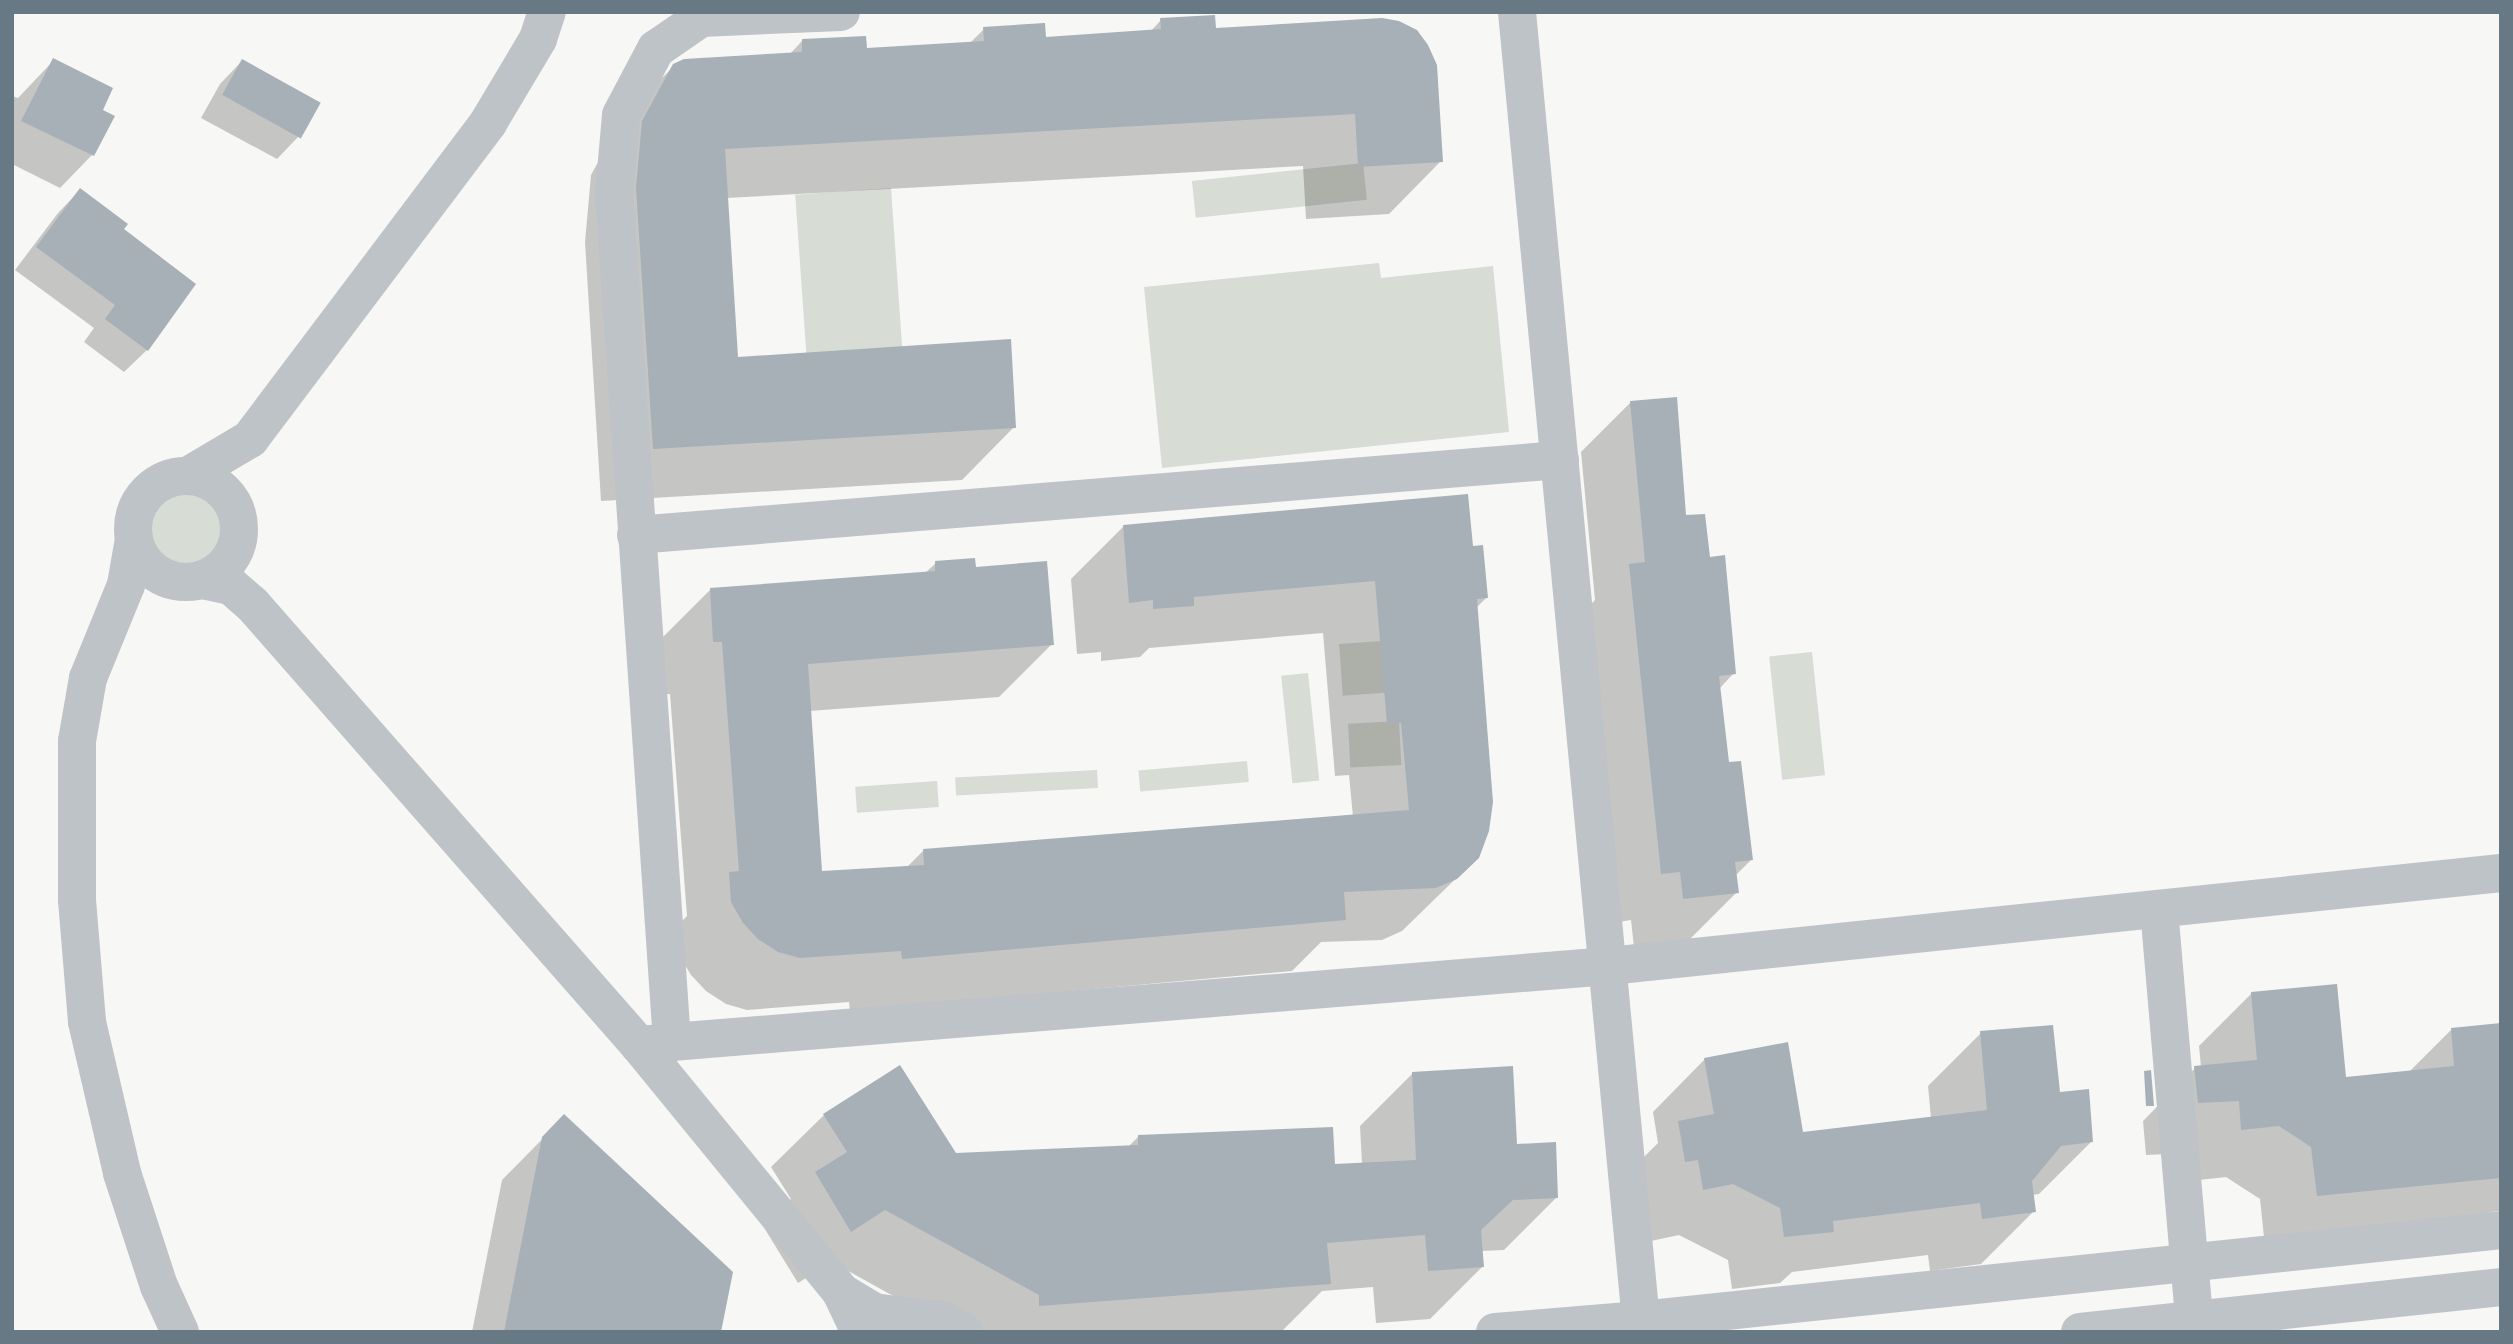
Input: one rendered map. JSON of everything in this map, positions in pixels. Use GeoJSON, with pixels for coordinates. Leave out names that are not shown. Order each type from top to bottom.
{"type":"FeatureCollection","features":[{"type":"Feature","properties":{"kind":"street"},"geometry":{"type":"LineString","coordinates":[[189,475],[250,439],[488,123],[538,39],[547,12]]}},
{"type":"Feature","properties":{"kind":"street"},"geometry":{"type":"LineString","coordinates":[[656,1043],[636,535],[614,194],[621,115],[656,49],[701,18],[841,12]]}},
{"type":"Feature","properties":{"kind":"street"},"geometry":{"type":"LineString","coordinates":[[1517,12],[1642,1326]]}},
{"type":"Feature","properties":{"kind":"street"},"geometry":{"type":"LineString","coordinates":[[114,621],[149,596],[218,571],[232,555],[238,538],[237,519],[250,439]]}},
{"type":"Feature","properties":{"kind":"street"},"geometry":{"type":"LineString","coordinates":[[636,535],[1560,460]]}},
{"type":"Feature","properties":{"kind":"street"},"geometry":{"type":"LineString","coordinates":[[180,1332],[159,1286],[122,1173],[87,1022],[77,900],[77,741],[88,678],[114,621],[126,585],[134,539],[133,521],[139,503],[154,486],[170,477],[189,475],[207,480],[222,490],[231,501],[237,519],[243,568],[252,604]]}},
{"type":"Feature","properties":{"kind":"street"},"geometry":{"type":"LineString","coordinates":[[134,539],[140,557],[152,570],[165,578],[230,586],[252,604],[656,1043],[841,1292],[860,1332]]}},
{"type":"Feature","properties":{"kind":"street"},"geometry":{"type":"LineString","coordinates":[[656,1043],[1609,966],[2501,873]]}},
{"type":"Feature","properties":{"kind":"street"},"geometry":{"type":"LineString","coordinates":[[2159,909],[2195,1327]]}},
{"type":"Feature","properties":{"kind":"street"},"geometry":{"type":"LineString","coordinates":[[1495,1332],[1642,1326],[2501,1230]]}},
{"type":"Feature","properties":{"kind":"street"},"geometry":{"type":"LineString","coordinates":[[2080,1332],[2195,1327],[2501,1287]]}},
{"type":"Feature","properties":{"kind":"street"},"geometry":{"type":"LineString","coordinates":[[841,1292],[874,1312],[909,1325],[944,1320],[964,1332]]}},
{"type":"Feature","properties":{"kind":"shaded area"},"geometry":{"type":"Polygon","coordinates":[[[1363,163],[1367,200],[1196,218],[1192,181],[1363,163]]]}},
{"type":"Feature","properties":{"kind":"shaded area"},"geometry":{"type":"Polygon","coordinates":[[[891,188],[902,351],[807,357],[795,195],[891,188]]]}},
{"type":"Feature","properties":{"kind":"shaded area"},"geometry":{"type":"Polygon","coordinates":[[[1379,263],[1381,278],[1493,266],[1509,432],[1162,468],[1144,287],[1379,263]]]}},
{"type":"Feature","properties":{"kind":"shaded area"},"geometry":{"type":"Polygon","coordinates":[[[186,490],[201,493],[214,501],[222,514],[225,529],[222,544],[214,557],[201,565],[186,568],[171,565],[158,557],[150,544],[147,529],[150,514],[158,501],[171,493],[186,490]]]}},
{"type":"Feature","properties":{"kind":"shaded area"},"geometry":{"type":"Polygon","coordinates":[[[1395,640],[1399,692],[1343,696],[1339,644],[1395,640]]]}},
{"type":"Feature","properties":{"kind":"shaded area"},"geometry":{"type":"Polygon","coordinates":[[[1812,652],[1825,775],[1782,780],[1769,656],[1812,652]]]}},
{"type":"Feature","properties":{"kind":"shaded area"},"geometry":{"type":"Polygon","coordinates":[[[1308,673],[1319,780],[1292,783],[1281,676],[1308,673]]]}},
{"type":"Feature","properties":{"kind":"shaded area"},"geometry":{"type":"Polygon","coordinates":[[[1399,721],[1401,765],[1350,768],[1348,724],[1399,721]]]}},
{"type":"Feature","properties":{"kind":"shaded area"},"geometry":{"type":"Polygon","coordinates":[[[1247,761],[1249,782],[1140,791],[1138,770],[1247,761]]]}},
{"type":"Feature","properties":{"kind":"shaded area"},"geometry":{"type":"Polygon","coordinates":[[[1097,770],[1098,788],[956,795],[955,777],[1097,770]]]}},
{"type":"Feature","properties":{"kind":"shaded area"},"geometry":{"type":"Polygon","coordinates":[[[937,781],[939,807],[857,813],[855,787],[937,781]]]}},
{"type":"Feature","properties":{"kind":"building"},"geometry":{"type":"Polygon","coordinates":[[[1215,15],[1216,28],[1382,18],[1399,21],[1417,30],[1428,45],[1437,65],[1443,162],[1358,167],[1355,114],[725,149],[738,357],[1011,339],[1016,428],[653,449],[636,188],[642,121],[673,64],[684,59],[802,52],[802,39],[866,36],[867,48],[984,41],[983,27],[1045,23],[1046,37],[1161,29],[1160,18],[1215,15]]]}},
{"type":"Feature","properties":{"kind":"building"},"geometry":{"type":"Polygon","coordinates":[[[53,58],[113,88],[103,110],[115,116],[94,156],[21,121],[53,58]]]}},
{"type":"Feature","properties":{"kind":"building"},"geometry":{"type":"Polygon","coordinates":[[[242,59],[321,103],[301,138],[222,95],[242,59]]]}},
{"type":"Feature","properties":{"kind":"building"},"geometry":{"type":"Polygon","coordinates":[[[80,188],[128,224],[124,229],[196,284],[148,351],[105,319],[115,305],[36,247],[80,188]]]}},
{"type":"Feature","properties":{"kind":"building"},"geometry":{"type":"Polygon","coordinates":[[[1677,397],[1686,515],[1705,514],[1710,557],[1725,555],[1736,674],[1719,676],[1729,762],[1741,761],[1753,860],[1735,862],[1739,893],[1683,899],[1680,872],[1661,874],[1629,564],[1645,562],[1630,401],[1677,397]]]}},
{"type":"Feature","properties":{"kind":"building"},"geometry":{"type":"Polygon","coordinates":[[[1468,494],[1473,546],[1483,545],[1488,598],[1477,599],[1493,802],[1489,831],[1479,858],[1457,879],[1436,888],[1344,892],[1346,920],[902,959],[901,951],[800,958],[778,952],[758,939],[743,923],[731,902],[729,872],[739,871],[722,642],[713,642],[710,588],[935,571],[935,561],[975,558],[976,567],[1047,561],[1054,645],[808,664],[822,871],[924,865],[923,849],[1409,810],[1401,723],[1387,724],[1375,581],[1194,597],[1194,606],[1153,609],[1153,600],[1129,603],[1123,525],[1468,494]]]}},
{"type":"Feature","properties":{"kind":"building"},"geometry":{"type":"Polygon","coordinates":[[[2337,984],[2346,1077],[2454,1066],[2451,1028],[2501,1023],[2501,1178],[2317,1196],[2311,1147],[2279,1126],[2241,1130],[2239,1101],[2198,1103],[2194,1066],[2257,1060],[2251,992],[2337,984]]]}},
{"type":"Feature","properties":{"kind":"building"},"geometry":{"type":"Polygon","coordinates":[[[2053,1025],[2060,1092],[2089,1089],[2093,1142],[2061,1146],[2032,1181],[2036,1212],[1982,1219],[1980,1203],[1833,1221],[1834,1232],[1784,1237],[1780,1208],[1733,1184],[1703,1190],[1698,1160],[1685,1162],[1678,1121],[1714,1114],[1704,1058],[1788,1042],[1803,1132],[1987,1110],[1980,1031],[2053,1025]]]}},
{"type":"Feature","properties":{"kind":"building"},"geometry":{"type":"Polygon","coordinates":[[[900,1065],[956,1153],[1138,1145],[1138,1135],[1333,1127],[1335,1164],[1416,1160],[1412,1072],[1513,1066],[1517,1144],[1556,1142],[1558,1198],[1513,1200],[1481,1230],[1484,1267],[1428,1271],[1425,1235],[1327,1243],[1331,1284],[1039,1306],[1039,1295],[885,1210],[851,1232],[815,1172],[847,1152],[823,1114],[900,1065]]]}},
{"type":"Feature","properties":{"kind":"building"},"geometry":{"type":"Polygon","coordinates":[[[2151,1070],[2154,1106],[2146,1106],[2144,1071],[2151,1070]]]}},
{"type":"Feature","properties":{"kind":"building"},"geometry":{"type":"Polygon","coordinates":[[[564,1114],[733,1272],[721,1332],[504,1332],[542,1137],[564,1114]]]}}]}
